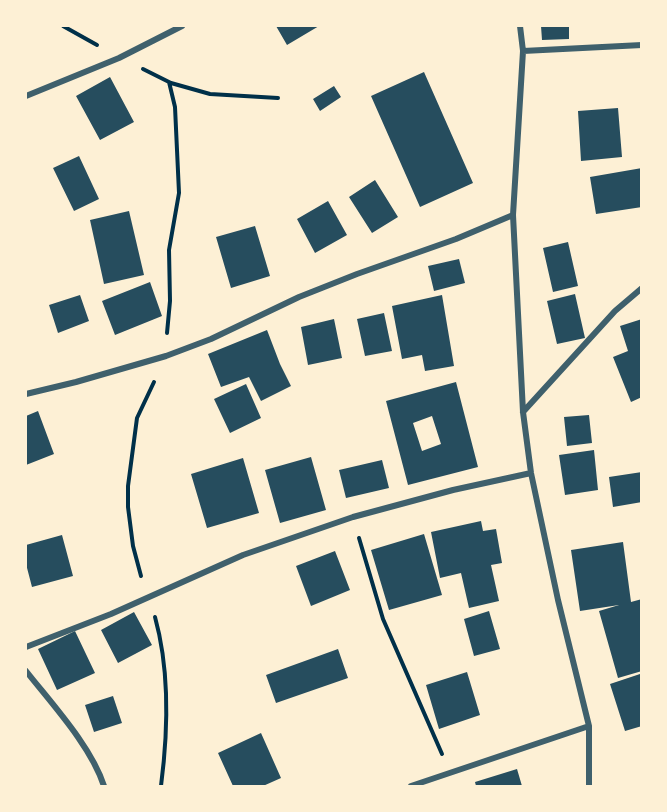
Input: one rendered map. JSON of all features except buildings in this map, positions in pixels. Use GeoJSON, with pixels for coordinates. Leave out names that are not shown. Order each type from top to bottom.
{"type":"FeatureCollection","features":[{"type":"Feature","properties":{"kind":"street"},"geometry":{"type":"LineString","coordinates":[[26,96],[119,58],[182,26]]}},
{"type":"Feature","properties":{"kind":"street"},"geometry":{"type":"LineString","coordinates":[[520,26],[523,51],[513,215],[524,412],[531,473],[558,600],[590,726],[589,786]]}},
{"type":"Feature","properties":{"kind":"street"},"geometry":{"type":"LineString","coordinates":[[523,51],[642,45]]}},
{"type":"Feature","properties":{"kind":"street"},"geometry":{"type":"LineString","coordinates":[[26,394],[166,356],[211,339],[309,293],[456,239],[513,215]]}},
{"type":"Feature","properties":{"kind":"street"},"geometry":{"type":"LineString","coordinates":[[524,412],[615,311],[642,288]]}},
{"type":"Feature","properties":{"kind":"street"},"geometry":{"type":"LineString","coordinates":[[26,647],[111,614],[243,555],[353,517],[453,490],[531,473]]}},
{"type":"Feature","properties":{"kind":"street"},"geometry":{"type":"LineString","coordinates":[[26,671],[69,724],[100,772],[104,786]]}},
{"type":"Feature","properties":{"kind":"street"},"geometry":{"type":"LineString","coordinates":[[411,786],[590,726]]}},
{"type":"Feature","properties":{"kind":"path"},"geometry":{"type":"LineString","coordinates":[[63,26],[119,58],[169,82],[210,94],[278,98]]}},
{"type":"Feature","properties":{"kind":"path"},"geometry":{"type":"LineString","coordinates":[[161,786],[166,696],[159,632],[138,567],[128,507],[138,418],[166,356],[170,301],[169,250],[179,193],[175,107],[169,82]]}},
{"type":"Feature","properties":{"kind":"path"},"geometry":{"type":"LineString","coordinates":[[353,517],[383,619],[451,772]]}}]}
